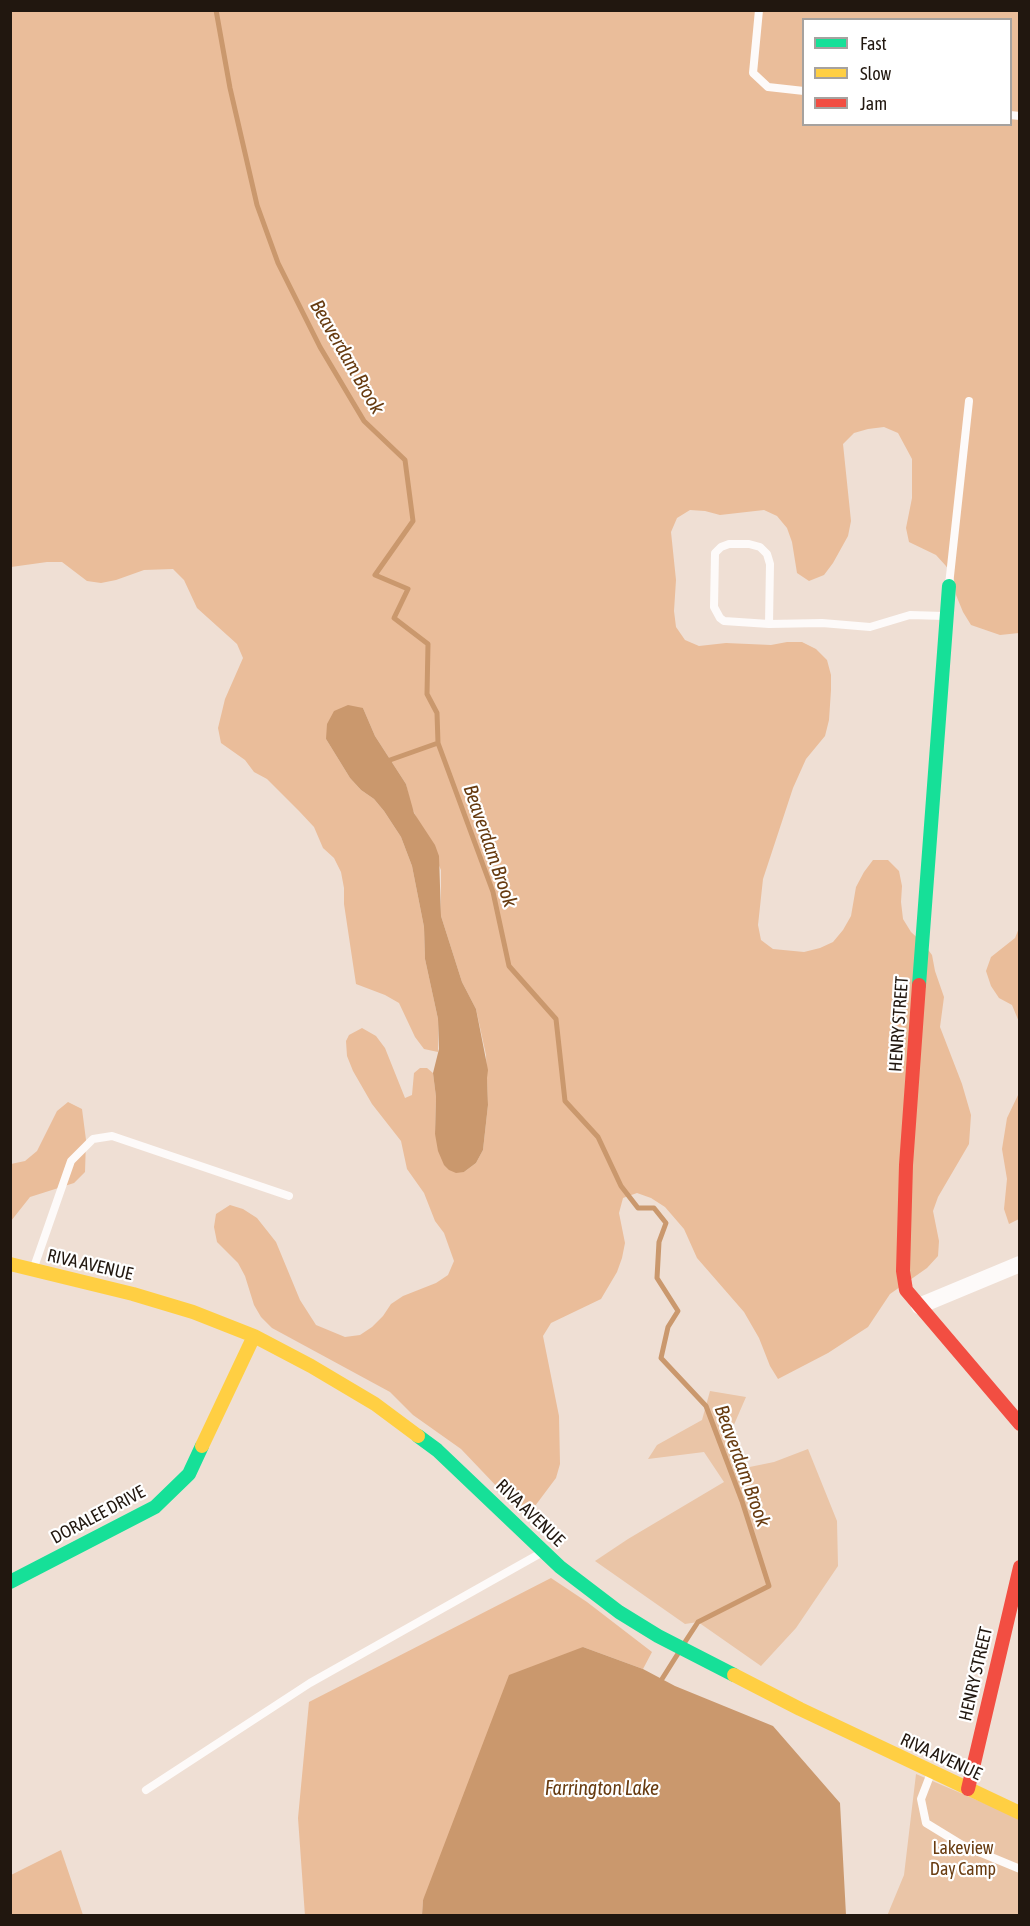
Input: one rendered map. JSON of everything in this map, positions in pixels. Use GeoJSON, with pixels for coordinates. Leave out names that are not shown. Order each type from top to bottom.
{"type":"FeatureCollection","features":[{"type":"Feature","properties":{"kind":"street","name":"HENRY STREET"},"geometry":{"type":"LineString","coordinates":[[949,586],[906,1166],[903,1271],[906,1290],[1020,1424]]}},
{"type":"Feature","properties":{"kind":"street","name":"RIVA AVENUE"},"geometry":{"type":"LineString","coordinates":[[10,1264],[133,1294],[193,1312],[254,1336],[311,1366],[375,1404],[428,1443],[495,1503],[543,1551],[619,1612],[691,1654],[968,1790],[1020,1813]]}},
{"type":"Feature","properties":{"kind":"street"},"geometry":{"type":"LineString","coordinates":[[919,1306],[1020,1264]]}},
{"type":"Feature","properties":{"kind":"street","name":"DORALEE DRIVE"},"geometry":{"type":"LineString","coordinates":[[10,1582],[155,1507],[189,1474],[254,1336]]}},
{"type":"Feature","properties":{"kind":"street","name":"HENRY STREET"},"geometry":{"type":"LineString","coordinates":[[968,1790],[1020,1567]]}},
{"type":"Feature","properties":{"kind":"lane"},"geometry":{"type":"LineString","coordinates":[[759,10],[753,73],[768,87],[802,91]]}},
{"type":"Feature","properties":{"kind":"lane"},"geometry":{"type":"LineString","coordinates":[[949,586],[969,401]]}},
{"type":"Feature","properties":{"kind":"lane"},"geometry":{"type":"LineString","coordinates":[[769,624],[770,564],[767,554],[760,548],[749,544],[729,544],[721,547],[715,554],[714,607],[720,618],[729,623],[769,624],[822,623],[870,627],[910,615],[947,616]]}},
{"type":"Feature","properties":{"kind":"lane"},"geometry":{"type":"LineString","coordinates":[[33,1271],[71,1161],[93,1139],[112,1136],[289,1196]]}},
{"type":"Feature","properties":{"kind":"lane"},"geometry":{"type":"LineString","coordinates":[[146,1790],[310,1683],[543,1551]]}},
{"type":"Feature","properties":{"kind":"lane"},"geometry":{"type":"LineString","coordinates":[[931,1772],[921,1799],[926,1823],[962,1845],[1020,1869]]}},
{"type":"Feature","properties":{"kind":"green space"},"geometry":{"type":"Polygon","coordinates":[[[710,1391],[746,1397],[733,1427],[735,1470],[774,1462],[808,1449],[837,1521],[838,1566],[796,1628],[761,1666],[698,1622],[685,1624],[595,1561],[724,1482],[704,1452],[648,1459],[657,1445],[702,1420],[710,1391]]]}},
{"type":"Feature","properties":{"kind":"green space","name":"Lakeview Day Camp"},"geometry":{"type":"Polygon","coordinates":[[[916,1774],[1019,1818],[1019,1915],[887,1916],[904,1875],[916,1774]]]}},
{"type":"Feature","properties":{"kind":"shaded area"},"geometry":{"type":"Polygon","coordinates":[[[10,11],[1019,11],[1019,633],[1000,635],[971,625],[956,595],[954,579],[946,566],[936,555],[909,542],[906,528],[912,498],[912,459],[898,433],[884,427],[854,433],[843,444],[851,521],[848,536],[824,575],[809,581],[797,573],[792,542],[787,528],[777,516],[764,510],[720,515],[690,510],[677,518],[671,532],[676,580],[674,611],[676,627],[685,640],[699,646],[726,643],[771,645],[802,642],[816,649],[827,660],[831,675],[831,690],[829,720],[825,736],[806,759],[793,788],[763,879],[758,925],[761,940],[773,949],[804,952],[820,948],[833,942],[843,930],[851,916],[856,887],[873,860],[888,860],[899,871],[903,919],[911,932],[932,955],[944,997],[940,1027],[962,1084],[971,1115],[969,1144],[938,1197],[933,1211],[939,1241],[938,1256],[927,1268],[890,1294],[868,1327],[828,1353],[778,1379],[744,1312],[697,1258],[684,1229],[665,1207],[651,1198],[637,1193],[623,1198],[619,1213],[625,1243],[617,1272],[601,1299],[551,1323],[543,1336],[559,1416],[560,1464],[556,1478],[535,1506],[522,1513],[461,1449],[413,1415],[390,1392],[272,1328],[261,1317],[254,1305],[245,1276],[238,1263],[217,1242],[214,1227],[216,1214],[230,1205],[243,1209],[257,1218],[276,1242],[300,1300],[316,1325],[345,1337],[360,1335],[383,1316],[391,1304],[448,1275],[454,1261],[444,1233],[435,1221],[424,1193],[407,1169],[401,1141],[372,1104],[353,1071],[347,1056],[346,1041],[349,1035],[362,1028],[376,1036],[385,1048],[405,1098],[412,1095],[414,1073],[420,1068],[427,1068],[433,1073],[436,1097],[435,1134],[464,1172],[476,1163],[483,1150],[488,1105],[486,1055],[476,1009],[462,982],[441,916],[441,870],[411,806],[406,784],[375,736],[363,708],[326,739],[350,778],[384,811],[401,837],[412,866],[424,927],[425,959],[438,1019],[438,1052],[424,1049],[415,1037],[399,1003],[356,984],[344,904],[344,888],[341,872],[334,858],[323,848],[314,827],[299,811],[267,779],[254,772],[245,760],[221,743],[218,728],[225,699],[243,658],[237,644],[197,608],[184,580],[173,569],[144,570],[101,583],[87,581],[62,562],[11,567],[10,11]]]}},
{"type":"Feature","properties":{"kind":"shaded area"},"geometry":{"type":"Polygon","coordinates":[[[1019,928],[1019,1022],[1012,1005],[999,998],[991,986],[986,971],[991,957],[1015,938],[1019,928]]]}},
{"type":"Feature","properties":{"kind":"shaded area"},"geometry":{"type":"Polygon","coordinates":[[[1019,1093],[1019,1219],[1009,1224],[1004,1209],[1007,1179],[1002,1149],[1007,1118],[1019,1093]]]}},
{"type":"Feature","properties":{"kind":"shaded area"},"geometry":{"type":"Polygon","coordinates":[[[68,1102],[82,1109],[86,1140],[85,1172],[74,1183],[30,1197],[11,1221],[11,1164],[25,1161],[37,1151],[57,1111],[68,1102]]]}},
{"type":"Feature","properties":{"kind":"shaded area"},"geometry":{"type":"Polygon","coordinates":[[[551,1578],[587,1602],[652,1652],[643,1669],[583,1647],[423,1900],[422,1915],[305,1916],[298,1818],[309,1702],[551,1578]]]}},
{"type":"Feature","properties":{"kind":"shaded area"},"geometry":{"type":"Polygon","coordinates":[[[61,1850],[83,1915],[11,1915],[11,1875],[61,1850]]]}},
{"type":"Feature","properties":{"kind":"water"},"geometry":{"type":"Polygon","coordinates":[[[348,705],[363,708],[375,736],[406,784],[414,813],[435,845],[439,856],[441,916],[462,982],[476,1009],[488,1070],[488,1105],[483,1150],[476,1163],[464,1172],[456,1173],[444,1165],[438,1151],[435,1134],[436,1097],[433,1073],[439,1049],[438,1019],[425,959],[424,927],[412,866],[401,837],[384,811],[350,778],[326,739],[327,724],[334,711],[348,705]]]}},
{"type":"Feature","properties":{"kind":"water","name":"Farrington Lake"},"geometry":{"type":"Polygon","coordinates":[[[583,1647],[643,1669],[675,1686],[773,1726],[840,1803],[846,1915],[422,1915],[423,1900],[509,1675],[583,1647]]]}},
{"type":"Feature","properties":{"kind":"waterway","name":"Beaverdam Brook"},"geometry":{"type":"LineString","coordinates":[[216,10],[230,88],[257,205],[278,263],[320,347],[364,421],[405,460],[413,521],[375,575],[408,589],[394,618],[428,644],[427,694],[437,713],[438,743],[493,892],[509,966],[556,1019],[565,1101],[598,1137],[621,1186],[638,1208],[654,1208],[666,1223],[659,1242],[657,1278],[678,1311],[668,1327],[661,1358],[706,1406],[742,1501],[769,1586],[698,1622],[685,1642]]}},
{"type":"Feature","properties":{"kind":"waterway"},"geometry":{"type":"LineString","coordinates":[[390,760],[438,743]]}},
{"type":"Feature","properties":{"kind":"waterway","name":"Beaverdam Brook"},"geometry":{"type":"LineString","coordinates":[[662,1679],[679,1652]]}},
{"type":"Feature","properties":{"kind":"traffic: fast"},"geometry":{"type":"LineString","coordinates":[[919,985],[949,586]]}},
{"type":"Feature","properties":{"kind":"traffic: fast"},"geometry":{"type":"LineString","coordinates":[[418,1436],[437,1450],[560,1567],[619,1612],[658,1636],[734,1675]]}},
{"type":"Feature","properties":{"kind":"traffic: fast"},"geometry":{"type":"LineString","coordinates":[[10,1582],[155,1507],[189,1474],[202,1446]]}},
{"type":"Feature","properties":{"kind":"traffic: slow"},"geometry":{"type":"LineString","coordinates":[[10,1264],[133,1294],[193,1312],[254,1336],[375,1404],[418,1436]]}},
{"type":"Feature","properties":{"kind":"traffic: slow"},"geometry":{"type":"LineString","coordinates":[[202,1446],[254,1336]]}},
{"type":"Feature","properties":{"kind":"traffic: slow"},"geometry":{"type":"LineString","coordinates":[[734,1675],[800,1709],[1020,1813]]}},
{"type":"Feature","properties":{"kind":"traffic: jam"},"geometry":{"type":"LineString","coordinates":[[919,985],[906,1165],[903,1271],[906,1290],[1020,1424]]}},
{"type":"Feature","properties":{"kind":"traffic: jam"},"geometry":{"type":"LineString","coordinates":[[968,1789],[1020,1567]]}}]}
